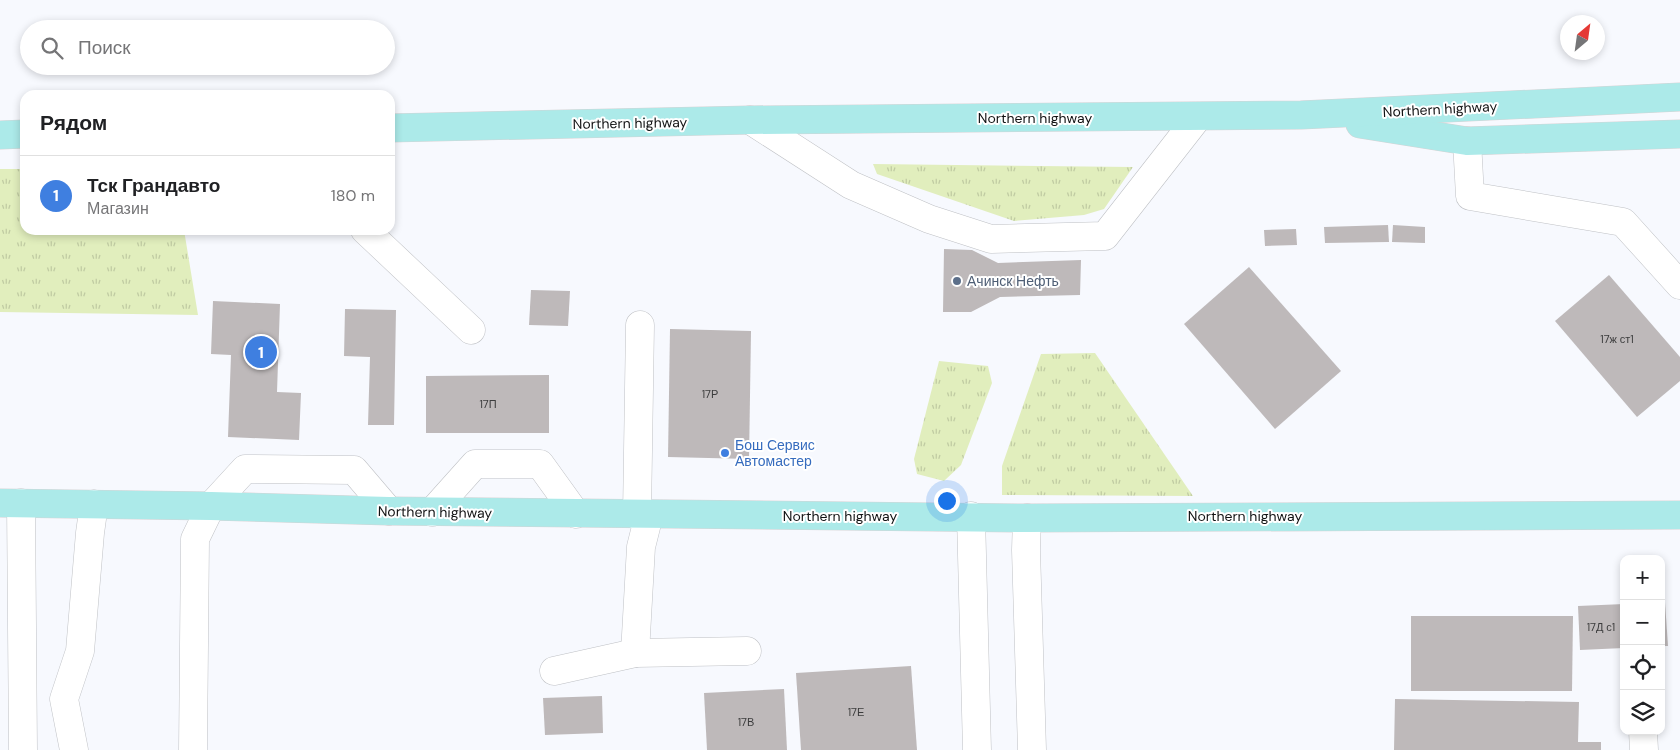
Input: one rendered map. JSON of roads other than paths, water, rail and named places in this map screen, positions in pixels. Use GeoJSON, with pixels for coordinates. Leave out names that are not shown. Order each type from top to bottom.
{"type":"FeatureCollection","features":[{"type":"Feature","properties":{"kind":"main road","name":"Northern highway"},"geometry":{"type":"LineString","coordinates":[[395,128],[750,120],[1301,115],[1680,97]]}},
{"type":"Feature","properties":{"kind":"main road"},"geometry":{"type":"LineString","coordinates":[[1301,115],[1467,141],[1680,134]]}},
{"type":"Feature","properties":{"kind":"main road"},"geometry":{"type":"LineString","coordinates":[[0,135],[20,134]]}},
{"type":"Feature","properties":{"kind":"main road","name":"Northern highway"},"geometry":{"type":"LineString","coordinates":[[10,503],[432,512],[1027,518],[1680,515]]}},
{"type":"Feature","properties":{"kind":"lane"},"geometry":{"type":"LineString","coordinates":[[750,120],[851,185],[929,219],[991,238],[1105,236],[1198,117]]}},
{"type":"Feature","properties":{"kind":"lane"},"geometry":{"type":"LineString","coordinates":[[1467,141],[1470,196],[1622,222],[1680,285]]}},
{"type":"Feature","properties":{"kind":"lane"},"geometry":{"type":"LineString","coordinates":[[370,235],[471,330]]}},
{"type":"Feature","properties":{"kind":"lane"},"geometry":{"type":"LineString","coordinates":[[635,653],[643,515],[640,325]]}},
{"type":"Feature","properties":{"kind":"lane"},"geometry":{"type":"LineString","coordinates":[[432,512],[474,464],[540,464],[576,514]]}},
{"type":"Feature","properties":{"kind":"lane"},"geometry":{"type":"LineString","coordinates":[[193,750],[195,539],[211,506],[245,469],[354,470],[389,511]]}},
{"type":"Feature","properties":{"kind":"lane"},"geometry":{"type":"LineString","coordinates":[[10,503],[23,750]]}},
{"type":"Feature","properties":{"kind":"lane"},"geometry":{"type":"LineString","coordinates":[[74,750],[64,699],[80,650],[94,504]]}},
{"type":"Feature","properties":{"kind":"lane"},"geometry":{"type":"LineString","coordinates":[[971,516],[977,750]]}},
{"type":"Feature","properties":{"kind":"lane"},"geometry":{"type":"LineString","coordinates":[[1027,518],[1026,550],[1032,750]]}},
{"type":"Feature","properties":{"kind":"lane"},"geometry":{"type":"LineString","coordinates":[[554,671],[635,653],[747,651]]}},
{"type":"Feature","properties":{"kind":"lane"},"geometry":{"type":"LineString","coordinates":[[1643,735],[1644,750]]}},
{"type":"Feature","properties":{"kind":"place","name":"Ачинск Нефть"},"geometry":{"type":"Point","coordinates":[957,281]}},
{"type":"Feature","properties":{"kind":"place","name":"Тск Грандавто"},"geometry":{"type":"Point","coordinates":[261,352]}},
{"type":"Feature","properties":{"kind":"place","name":"Бош Сервис Автомастер"},"geometry":{"type":"Point","coordinates":[725,453]}}]}
